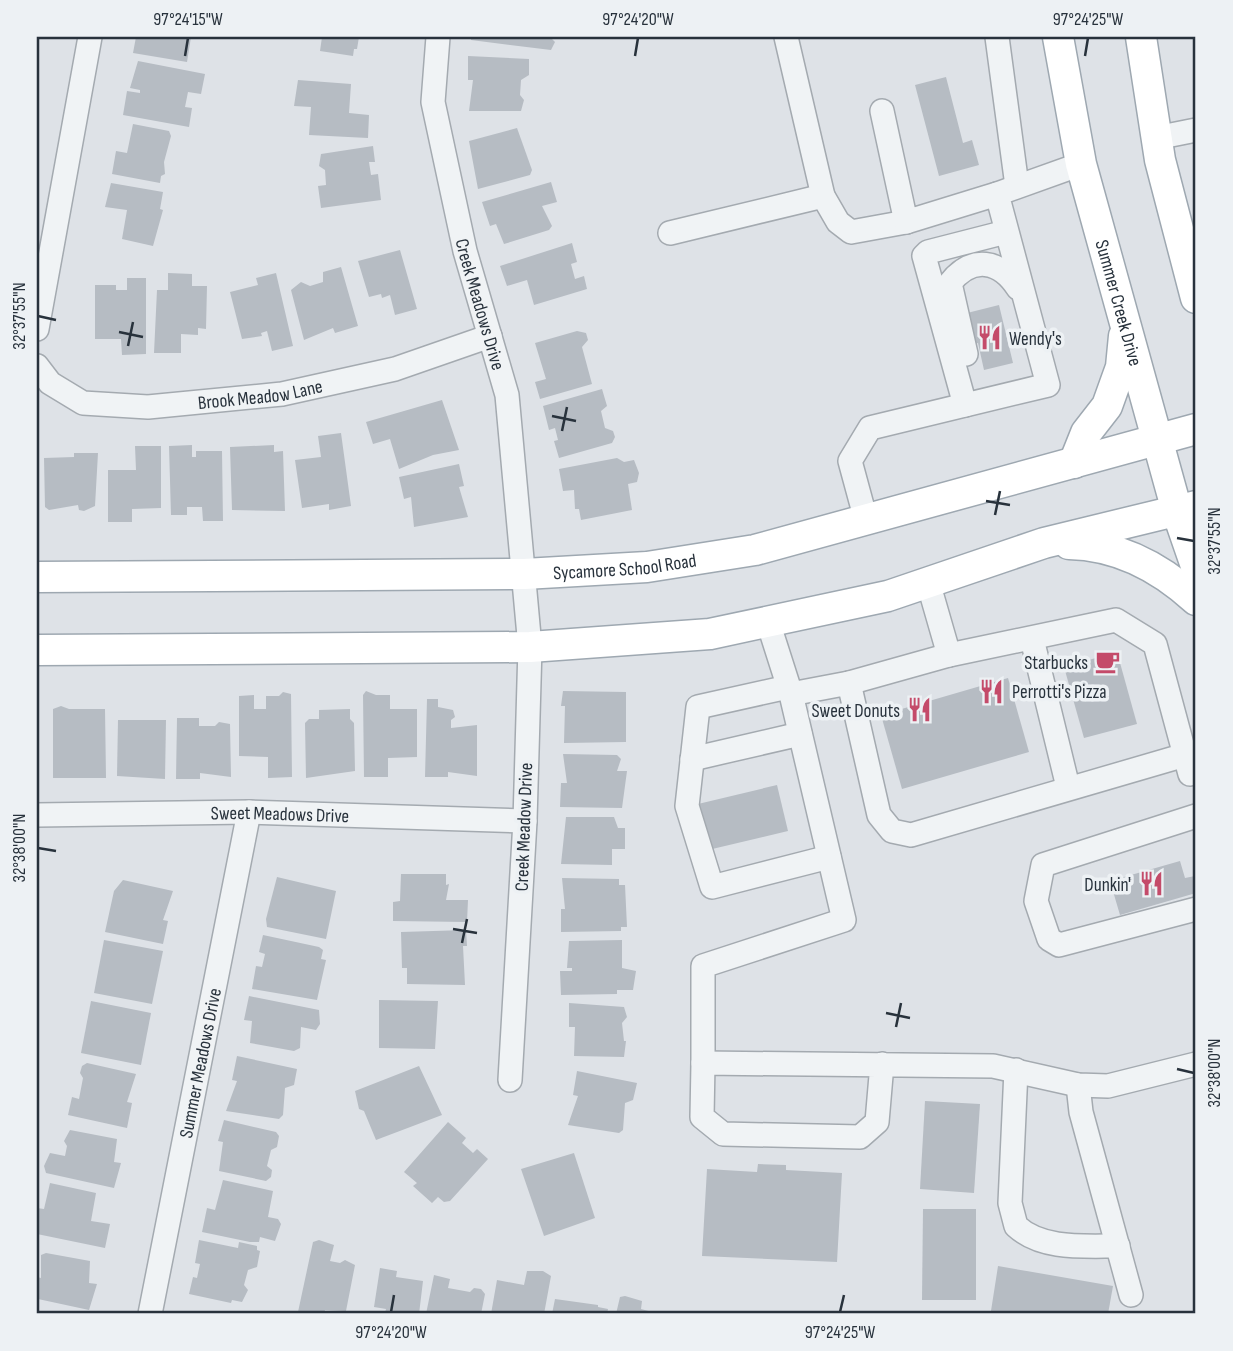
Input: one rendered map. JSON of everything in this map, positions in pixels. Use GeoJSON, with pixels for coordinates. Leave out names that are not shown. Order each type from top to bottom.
{"type":"FeatureCollection","features":[{"type":"Feature","properties":{"kind":"main road","name":"Summer Creek Drive"},"geometry":{"type":"LineString","coordinates":[[1058,37],[1081,164],[1158,439],[1187,509],[1196,566]]}},
{"type":"Feature","properties":{"kind":"main road"},"geometry":{"type":"LineString","coordinates":[[1141,37],[1156,138],[1196,298]]}},
{"type":"Feature","properties":{"kind":"main road"},"geometry":{"type":"LineString","coordinates":[[1074,463],[1086,433],[1107,406],[1121,367],[1125,322]]}},
{"type":"Feature","properties":{"kind":"main road","name":"Sycamore School Road"},"geometry":{"type":"LineString","coordinates":[[37,577],[524,574],[648,567],[755,550],[1196,429]]}},
{"type":"Feature","properties":{"kind":"main road"},"geometry":{"type":"LineString","coordinates":[[37,649],[530,647],[710,634],[888,596],[1044,543],[1187,509]]}},
{"type":"Feature","properties":{"kind":"main road"},"geometry":{"type":"LineString","coordinates":[[1044,543],[1110,550],[1139,560],[1166,574],[1196,600]]}},
{"type":"Feature","properties":{"kind":"street"},"geometry":{"type":"LineString","coordinates":[[37,329],[90,37]]}},
{"type":"Feature","properties":{"kind":"street","name":"Creek Meadows Drive"},"geometry":{"type":"LineString","coordinates":[[438,37],[433,102],[465,251],[507,395],[524,574]]}},
{"type":"Feature","properties":{"kind":"street"},"geometry":{"type":"LineString","coordinates":[[786,37],[823,196],[838,222],[851,232],[906,222],[1081,164]]}},
{"type":"Feature","properties":{"kind":"street"},"geometry":{"type":"LineString","coordinates":[[866,520],[850,461],[870,428],[962,396],[1048,385],[1006,232],[1007,190],[997,37]]}},
{"type":"Feature","properties":{"kind":"street"},"geometry":{"type":"LineString","coordinates":[[882,111],[906,222]]}},
{"type":"Feature","properties":{"kind":"street"},"geometry":{"type":"LineString","coordinates":[[1156,138],[1196,130]]}},
{"type":"Feature","properties":{"kind":"street"},"geometry":{"type":"LineString","coordinates":[[670,233],[823,196]]}},
{"type":"Feature","properties":{"kind":"street"},"geometry":{"type":"LineString","coordinates":[[962,396],[924,256],[928,252],[1006,232]]}},
{"type":"Feature","properties":{"kind":"street"},"geometry":{"type":"LineString","coordinates":[[962,396],[966,356],[950,283],[959,271],[974,265],[993,264],[1008,272],[1021,293]]}},
{"type":"Feature","properties":{"kind":"street","name":"Brook Meadow Lane"},"geometry":{"type":"LineString","coordinates":[[37,366],[51,383],[83,403],[148,407],[282,394],[395,369],[490,336]]}},
{"type":"Feature","properties":{"kind":"street","name":"Creek Meadow Drive"},"geometry":{"type":"LineString","coordinates":[[510,1080],[530,647],[524,574]]}},
{"type":"Feature","properties":{"kind":"street"},"geometry":{"type":"LineString","coordinates":[[928,582],[949,655]]}},
{"type":"Feature","properties":{"kind":"street"},"geometry":{"type":"LineString","coordinates":[[829,857],[712,887],[687,806],[698,707],[790,690],[849,683],[949,655],[1116,620],[1155,644],[1192,774],[1069,787],[911,835],[892,831],[879,815],[849,683]]}},
{"type":"Feature","properties":{"kind":"street"},"geometry":{"type":"LineString","coordinates":[[768,622],[790,690],[844,920],[703,966],[702,1117],[723,1135],[860,1137],[877,1122],[882,1064]]}},
{"type":"Feature","properties":{"kind":"street"},"geometry":{"type":"LineString","coordinates":[[1031,639],[1069,787]]}},
{"type":"Feature","properties":{"kind":"street"},"geometry":{"type":"LineString","coordinates":[[692,760],[800,734]]}},
{"type":"Feature","properties":{"kind":"street","name":"Sweet Meadows Drive"},"geometry":{"type":"LineString","coordinates":[[37,815],[249,812],[524,821]]}},
{"type":"Feature","properties":{"kind":"street","name":"Summer Meadows Drive"},"geometry":{"type":"LineString","coordinates":[[150,1314],[249,812]]}},
{"type":"Feature","properties":{"kind":"street"},"geometry":{"type":"LineString","coordinates":[[1196,816],[1043,865],[1036,901],[1049,939],[1059,945],[1196,909]]}},
{"type":"Feature","properties":{"kind":"street"},"geometry":{"type":"LineString","coordinates":[[703,1063],[993,1066],[1078,1085],[1108,1086],[1196,1064]]}},
{"type":"Feature","properties":{"kind":"street"},"geometry":{"type":"LineString","coordinates":[[1016,1070],[1010,1203],[1016,1226],[1025,1234],[1039,1240],[1071,1246],[1118,1246]]}},
{"type":"Feature","properties":{"kind":"street"},"geometry":{"type":"LineString","coordinates":[[1078,1085],[1081,1112],[1131,1295]]}},
{"type":"Feature","properties":{"kind":"building"},"geometry":{"type":"Polygon","coordinates":[[[136,37],[191,37],[187,62],[133,53],[136,37]]]}},
{"type":"Feature","properties":{"kind":"building"},"geometry":{"type":"Polygon","coordinates":[[[322,37],[359,37],[357,49],[354,49],[353,56],[320,51],[322,37]]]}},
{"type":"Feature","properties":{"kind":"building"},"geometry":{"type":"Polygon","coordinates":[[[471,37],[550,37],[555,42],[551,50],[471,40],[471,37]]]}},
{"type":"Feature","properties":{"kind":"building"},"geometry":{"type":"Polygon","coordinates":[[[468,56],[529,59],[529,75],[521,80],[520,95],[524,100],[521,111],[469,111],[473,80],[468,80],[468,56]]]}},
{"type":"Feature","properties":{"kind":"building"},"geometry":{"type":"Polygon","coordinates":[[[138,61],[205,74],[201,94],[188,92],[185,107],[192,108],[189,127],[123,115],[127,91],[140,93],[140,90],[130,88],[138,61]]]}},
{"type":"Feature","properties":{"kind":"building"},"geometry":{"type":"Polygon","coordinates":[[[946,77],[963,143],[972,140],[979,165],[939,176],[915,85],[946,77]]]}},
{"type":"Feature","properties":{"kind":"building"},"geometry":{"type":"Polygon","coordinates":[[[298,80],[351,84],[349,113],[369,115],[368,138],[309,135],[311,107],[294,106],[298,80]]]}},
{"type":"Feature","properties":{"kind":"building"},"geometry":{"type":"Polygon","coordinates":[[[133,124],[169,131],[171,136],[164,162],[165,174],[161,176],[160,183],[112,174],[116,151],[127,153],[133,124]]]}},
{"type":"Feature","properties":{"kind":"building"},"geometry":{"type":"Polygon","coordinates":[[[517,128],[532,170],[530,175],[478,189],[469,141],[517,128]]]}},
{"type":"Feature","properties":{"kind":"building"},"geometry":{"type":"Polygon","coordinates":[[[373,146],[375,162],[369,162],[371,175],[378,174],[381,200],[321,208],[318,186],[326,185],[325,170],[319,166],[321,154],[373,146]]]}},
{"type":"Feature","properties":{"kind":"building"},"geometry":{"type":"Polygon","coordinates":[[[551,182],[557,202],[542,206],[552,226],[549,230],[504,244],[496,224],[490,226],[482,202],[551,182]]]}},
{"type":"Feature","properties":{"kind":"building"},"geometry":{"type":"Polygon","coordinates":[[[111,183],[163,192],[160,209],[163,210],[153,246],[122,239],[127,210],[105,207],[111,183]]]}},
{"type":"Feature","properties":{"kind":"building"},"geometry":{"type":"Polygon","coordinates":[[[572,243],[577,262],[571,264],[575,279],[584,276],[587,289],[534,305],[527,280],[507,286],[500,266],[572,243]]]}},
{"type":"Feature","properties":{"kind":"building"},"geometry":{"type":"Polygon","coordinates":[[[400,250],[417,309],[395,315],[390,295],[382,298],[381,294],[369,297],[358,261],[400,250]]]}},
{"type":"Feature","properties":{"kind":"building"},"geometry":{"type":"Polygon","coordinates":[[[341,267],[358,326],[335,333],[333,328],[304,340],[291,290],[301,282],[310,286],[323,282],[323,272],[341,267]]]}},
{"type":"Feature","properties":{"kind":"building"},"geometry":{"type":"Polygon","coordinates":[[[168,273],[192,274],[192,286],[207,286],[206,329],[198,328],[198,335],[181,334],[181,353],[154,353],[157,290],[168,290],[168,273]]]}},
{"type":"Feature","properties":{"kind":"building"},"geometry":{"type":"Polygon","coordinates":[[[276,273],[293,346],[272,351],[267,331],[261,333],[262,336],[242,339],[230,292],[258,285],[256,278],[276,273]]]}},
{"type":"Feature","properties":{"kind":"building"},"geometry":{"type":"Polygon","coordinates":[[[127,278],[146,278],[146,354],[122,355],[121,339],[95,339],[95,285],[116,285],[116,290],[127,290],[127,278]]]}},
{"type":"Feature","properties":{"kind":"building","name":"Wendy's"},"geometry":{"type":"Polygon","coordinates":[[[999,305],[1013,363],[984,370],[978,343],[972,345],[969,318],[963,314],[999,305]]]}},
{"type":"Feature","properties":{"kind":"building"},"geometry":{"type":"Polygon","coordinates":[[[577,331],[586,333],[588,340],[582,347],[592,384],[540,399],[535,382],[546,379],[535,343],[577,331]]]}},
{"type":"Feature","properties":{"kind":"building"},"geometry":{"type":"Polygon","coordinates":[[[602,389],[607,406],[601,411],[605,428],[613,431],[615,437],[612,443],[559,458],[554,441],[558,440],[555,428],[549,430],[543,406],[602,389]]]}},
{"type":"Feature","properties":{"kind":"building"},"geometry":{"type":"Polygon","coordinates":[[[442,400],[459,450],[433,455],[399,469],[390,439],[373,444],[366,422],[442,400]]]}},
{"type":"Feature","properties":{"kind":"building"},"geometry":{"type":"Polygon","coordinates":[[[341,433],[351,506],[329,510],[329,504],[302,508],[295,460],[321,457],[318,436],[341,433]]]}},
{"type":"Feature","properties":{"kind":"building"},"geometry":{"type":"Polygon","coordinates":[[[192,445],[192,457],[196,457],[196,451],[222,451],[223,521],[203,521],[202,507],[187,507],[187,515],[171,515],[169,446],[192,445]]]}},
{"type":"Feature","properties":{"kind":"building"},"geometry":{"type":"Polygon","coordinates":[[[274,445],[274,452],[283,451],[285,511],[232,510],[230,447],[274,445]]]}},
{"type":"Feature","properties":{"kind":"building"},"geometry":{"type":"Polygon","coordinates":[[[135,446],[161,446],[161,508],[132,509],[132,522],[108,522],[108,470],[136,470],[135,446]]]}},
{"type":"Feature","properties":{"kind":"building"},"geometry":{"type":"Polygon","coordinates":[[[74,453],[98,453],[95,506],[84,511],[79,510],[78,505],[49,510],[45,507],[44,458],[74,457],[74,453]]]}},
{"type":"Feature","properties":{"kind":"building"},"geometry":{"type":"Polygon","coordinates":[[[617,458],[624,462],[634,460],[639,473],[637,482],[628,484],[632,510],[581,520],[579,509],[575,509],[574,490],[563,491],[559,469],[617,458]]]}},
{"type":"Feature","properties":{"kind":"building"},"geometry":{"type":"Polygon","coordinates":[[[459,464],[464,486],[459,487],[468,517],[414,527],[411,497],[404,499],[399,477],[459,464]]]}},
{"type":"Feature","properties":{"kind":"building"},"geometry":{"type":"Polygon","coordinates":[[[1117,652],[1137,724],[1084,738],[1064,667],[1117,652]]]}},
{"type":"Feature","properties":{"kind":"building"},"geometry":{"type":"Polygon","coordinates":[[[1008,678],[1029,752],[902,789],[881,715],[1008,678]]]}},
{"type":"Feature","properties":{"kind":"building"},"geometry":{"type":"Polygon","coordinates":[[[366,691],[376,695],[390,695],[390,709],[417,709],[417,757],[388,758],[388,777],[364,777],[363,695],[366,691]]]}},
{"type":"Feature","properties":{"kind":"building"},"geometry":{"type":"Polygon","coordinates":[[[563,691],[626,692],[626,742],[564,743],[565,706],[561,706],[563,691]]]}},
{"type":"Feature","properties":{"kind":"building"},"geometry":{"type":"Polygon","coordinates":[[[283,692],[291,694],[292,777],[268,778],[268,757],[239,756],[239,696],[254,695],[254,709],[266,709],[266,696],[279,696],[283,692]]]}},
{"type":"Feature","properties":{"kind":"building"},"geometry":{"type":"Polygon","coordinates":[[[427,699],[438,699],[438,707],[453,710],[455,717],[451,720],[451,728],[477,725],[477,776],[448,772],[448,777],[425,777],[427,699]]]}},
{"type":"Feature","properties":{"kind":"building"},"geometry":{"type":"Polygon","coordinates":[[[61,706],[69,709],[105,709],[106,778],[53,778],[53,709],[61,706]]]}},
{"type":"Feature","properties":{"kind":"building"},"geometry":{"type":"Polygon","coordinates":[[[350,709],[350,719],[354,723],[355,771],[306,778],[305,723],[309,719],[319,719],[319,710],[350,709]]]}},
{"type":"Feature","properties":{"kind":"building"},"geometry":{"type":"Polygon","coordinates":[[[177,718],[199,718],[199,726],[215,726],[219,722],[230,724],[231,777],[200,773],[200,779],[176,779],[177,718]]]}},
{"type":"Feature","properties":{"kind":"building"},"geometry":{"type":"Polygon","coordinates":[[[118,720],[166,720],[165,779],[117,776],[118,720]]]}},
{"type":"Feature","properties":{"kind":"building"},"geometry":{"type":"Polygon","coordinates":[[[563,754],[617,755],[621,759],[617,771],[627,771],[622,808],[560,807],[561,783],[567,783],[563,754]]]}},
{"type":"Feature","properties":{"kind":"building"},"geometry":{"type":"Polygon","coordinates":[[[777,785],[788,831],[708,850],[698,804],[777,785]]]}},
{"type":"Feature","properties":{"kind":"building"},"geometry":{"type":"Polygon","coordinates":[[[566,817],[614,817],[618,828],[625,828],[625,849],[612,849],[612,865],[561,864],[566,817]]]}},
{"type":"Feature","properties":{"kind":"building"},"geometry":{"type":"Polygon","coordinates":[[[1180,861],[1185,878],[1195,876],[1196,893],[1120,915],[1110,881],[1180,861]]]}},
{"type":"Feature","properties":{"kind":"building"},"geometry":{"type":"Polygon","coordinates":[[[401,874],[446,874],[446,885],[449,884],[446,900],[468,900],[467,922],[393,921],[393,902],[400,901],[401,874]]]}},
{"type":"Feature","properties":{"kind":"building"},"geometry":{"type":"Polygon","coordinates":[[[277,877],[336,891],[326,939],[267,927],[266,919],[277,877]]]}},
{"type":"Feature","properties":{"kind":"building"},"geometry":{"type":"Polygon","coordinates":[[[562,878],[619,879],[619,885],[625,885],[627,927],[621,927],[621,931],[561,932],[561,909],[565,909],[562,878]]]}},
{"type":"Feature","properties":{"kind":"building"},"geometry":{"type":"Polygon","coordinates":[[[123,880],[173,891],[163,920],[168,921],[163,944],[105,932],[114,891],[123,880]]]}},
{"type":"Feature","properties":{"kind":"building"},"geometry":{"type":"Polygon","coordinates":[[[466,930],[467,946],[463,946],[465,985],[407,984],[407,968],[402,968],[401,932],[466,930]]]}},
{"type":"Feature","properties":{"kind":"building"},"geometry":{"type":"Polygon","coordinates":[[[263,935],[323,950],[321,959],[326,960],[317,1000],[252,989],[256,966],[262,967],[265,954],[259,952],[263,935]]]}},
{"type":"Feature","properties":{"kind":"building"},"geometry":{"type":"Polygon","coordinates":[[[104,940],[163,951],[152,1004],[94,993],[104,940]]]}},
{"type":"Feature","properties":{"kind":"building"},"geometry":{"type":"Polygon","coordinates":[[[622,940],[622,968],[636,971],[633,990],[617,990],[617,994],[561,995],[560,971],[572,971],[572,968],[567,968],[569,941],[622,940]]]}},
{"type":"Feature","properties":{"kind":"building"},"geometry":{"type":"Polygon","coordinates":[[[249,996],[319,1010],[320,1024],[316,1030],[301,1027],[300,1048],[294,1051],[250,1043],[252,1021],[244,1020],[249,996]]]}},
{"type":"Feature","properties":{"kind":"building"},"geometry":{"type":"Polygon","coordinates":[[[379,1000],[438,1001],[435,1049],[379,1048],[379,1000]]]}},
{"type":"Feature","properties":{"kind":"building"},"geometry":{"type":"Polygon","coordinates":[[[91,1001],[151,1013],[141,1065],[81,1053],[91,1001]]]}},
{"type":"Feature","properties":{"kind":"building"},"geometry":{"type":"Polygon","coordinates":[[[569,1003],[624,1007],[627,1017],[622,1023],[626,1041],[624,1057],[574,1056],[575,1027],[569,1027],[569,1003]]]}},
{"type":"Feature","properties":{"kind":"building"},"geometry":{"type":"Polygon","coordinates":[[[237,1056],[297,1069],[294,1085],[285,1088],[283,1115],[279,1119],[226,1111],[237,1081],[232,1080],[237,1056]]]}},
{"type":"Feature","properties":{"kind":"building"},"geometry":{"type":"Polygon","coordinates":[[[87,1063],[136,1074],[127,1102],[132,1103],[127,1128],[68,1115],[72,1097],[79,1099],[83,1078],[80,1073],[82,1066],[87,1063]]]}},
{"type":"Feature","properties":{"kind":"building"},"geometry":{"type":"Polygon","coordinates":[[[419,1066],[442,1115],[376,1140],[364,1111],[359,1109],[355,1091],[419,1066]]]}},
{"type":"Feature","properties":{"kind":"building"},"geometry":{"type":"Polygon","coordinates":[[[577,1071],[637,1083],[633,1100],[625,1103],[623,1130],[619,1133],[568,1125],[578,1096],[573,1095],[577,1071]]]}},
{"type":"Feature","properties":{"kind":"building"},"geometry":{"type":"Polygon","coordinates":[[[925,1101],[980,1104],[974,1193],[920,1189],[925,1101]]]}},
{"type":"Feature","properties":{"kind":"building"},"geometry":{"type":"Polygon","coordinates":[[[224,1120],[276,1132],[279,1136],[277,1147],[271,1150],[267,1166],[272,1170],[271,1177],[266,1181],[219,1171],[223,1142],[218,1141],[224,1120]]]}},
{"type":"Feature","properties":{"kind":"building"},"geometry":{"type":"Polygon","coordinates":[[[448,1122],[466,1138],[462,1143],[473,1153],[477,1149],[488,1159],[450,1201],[444,1202],[438,1197],[432,1203],[413,1186],[417,1183],[404,1172],[448,1122]]]}},
{"type":"Feature","properties":{"kind":"building"},"geometry":{"type":"Polygon","coordinates":[[[70,1130],[117,1139],[114,1162],[121,1163],[114,1188],[46,1173],[44,1166],[50,1153],[65,1156],[67,1146],[64,1141],[70,1130]]]}},
{"type":"Feature","properties":{"kind":"building"},"geometry":{"type":"Polygon","coordinates":[[[574,1153],[595,1218],[544,1236],[521,1169],[574,1153]]]}},
{"type":"Feature","properties":{"kind":"building"},"geometry":{"type":"Polygon","coordinates":[[[758,1164],[786,1165],[786,1170],[842,1173],[837,1262],[702,1256],[707,1169],[757,1172],[758,1164]]]}},
{"type":"Feature","properties":{"kind":"building"},"geometry":{"type":"Polygon","coordinates":[[[223,1180],[273,1191],[268,1217],[278,1219],[281,1224],[275,1241],[260,1237],[259,1242],[250,1242],[202,1232],[207,1208],[215,1210],[223,1180]]]}},
{"type":"Feature","properties":{"kind":"building"},"geometry":{"type":"Polygon","coordinates":[[[50,1183],[96,1193],[91,1221],[110,1224],[105,1248],[37,1234],[37,1208],[44,1209],[50,1183]]]}},
{"type":"Feature","properties":{"kind":"building"},"geometry":{"type":"Polygon","coordinates":[[[923,1209],[976,1209],[976,1300],[922,1300],[923,1209]]]}},
{"type":"Feature","properties":{"kind":"building"},"geometry":{"type":"Polygon","coordinates":[[[199,1240],[238,1248],[239,1242],[257,1246],[260,1251],[257,1267],[248,1270],[244,1285],[248,1290],[242,1302],[232,1300],[231,1303],[189,1294],[200,1264],[195,1263],[199,1240]]]}},
{"type":"Feature","properties":{"kind":"building"},"geometry":{"type":"Polygon","coordinates":[[[319,1240],[334,1245],[330,1261],[340,1263],[345,1260],[355,1265],[346,1311],[325,1310],[324,1314],[298,1312],[313,1242],[319,1240]]]}},
{"type":"Feature","properties":{"kind":"building"},"geometry":{"type":"Polygon","coordinates":[[[46,1253],[90,1261],[89,1283],[97,1284],[89,1310],[38,1299],[37,1277],[41,1278],[41,1255],[46,1253]]]}},
{"type":"Feature","properties":{"kind":"building"},"geometry":{"type":"Polygon","coordinates":[[[998,1266],[1113,1286],[1108,1314],[1012,1314],[991,1311],[998,1266]]]}},
{"type":"Feature","properties":{"kind":"building"},"geometry":{"type":"Polygon","coordinates":[[[380,1268],[397,1271],[396,1277],[423,1281],[419,1314],[385,1313],[386,1309],[374,1307],[380,1268]]]}},
{"type":"Feature","properties":{"kind":"building"},"geometry":{"type":"Polygon","coordinates":[[[527,1271],[543,1271],[551,1276],[544,1314],[491,1314],[497,1280],[524,1285],[527,1271]]]}},
{"type":"Feature","properties":{"kind":"building"},"geometry":{"type":"Polygon","coordinates":[[[434,1275],[450,1279],[448,1288],[470,1292],[474,1288],[481,1289],[485,1294],[481,1314],[426,1314],[434,1275]]]}},
{"type":"Feature","properties":{"kind":"building"},"geometry":{"type":"Polygon","coordinates":[[[620,1297],[642,1301],[641,1309],[660,1314],[616,1314],[620,1297]]]}},
{"type":"Feature","properties":{"kind":"building"},"geometry":{"type":"Polygon","coordinates":[[[555,1299],[598,1305],[608,1309],[607,1314],[552,1314],[555,1299]]]}},
{"type":"Feature","properties":{"kind":"place","name":"Wendy's"},"geometry":{"type":"Point","coordinates":[989,338]}},
{"type":"Feature","properties":{"kind":"place","name":"Starbucks"},"geometry":{"type":"Point","coordinates":[1108,662]}},
{"type":"Feature","properties":{"kind":"place","name":"Perrotti's Pizza"},"geometry":{"type":"Point","coordinates":[992,691]}},
{"type":"Feature","properties":{"kind":"place","name":"Sweet Donuts"},"geometry":{"type":"Point","coordinates":[920,710]}},
{"type":"Feature","properties":{"kind":"place","name":"Dunkin'"},"geometry":{"type":"Point","coordinates":[1151,884]}}]}
